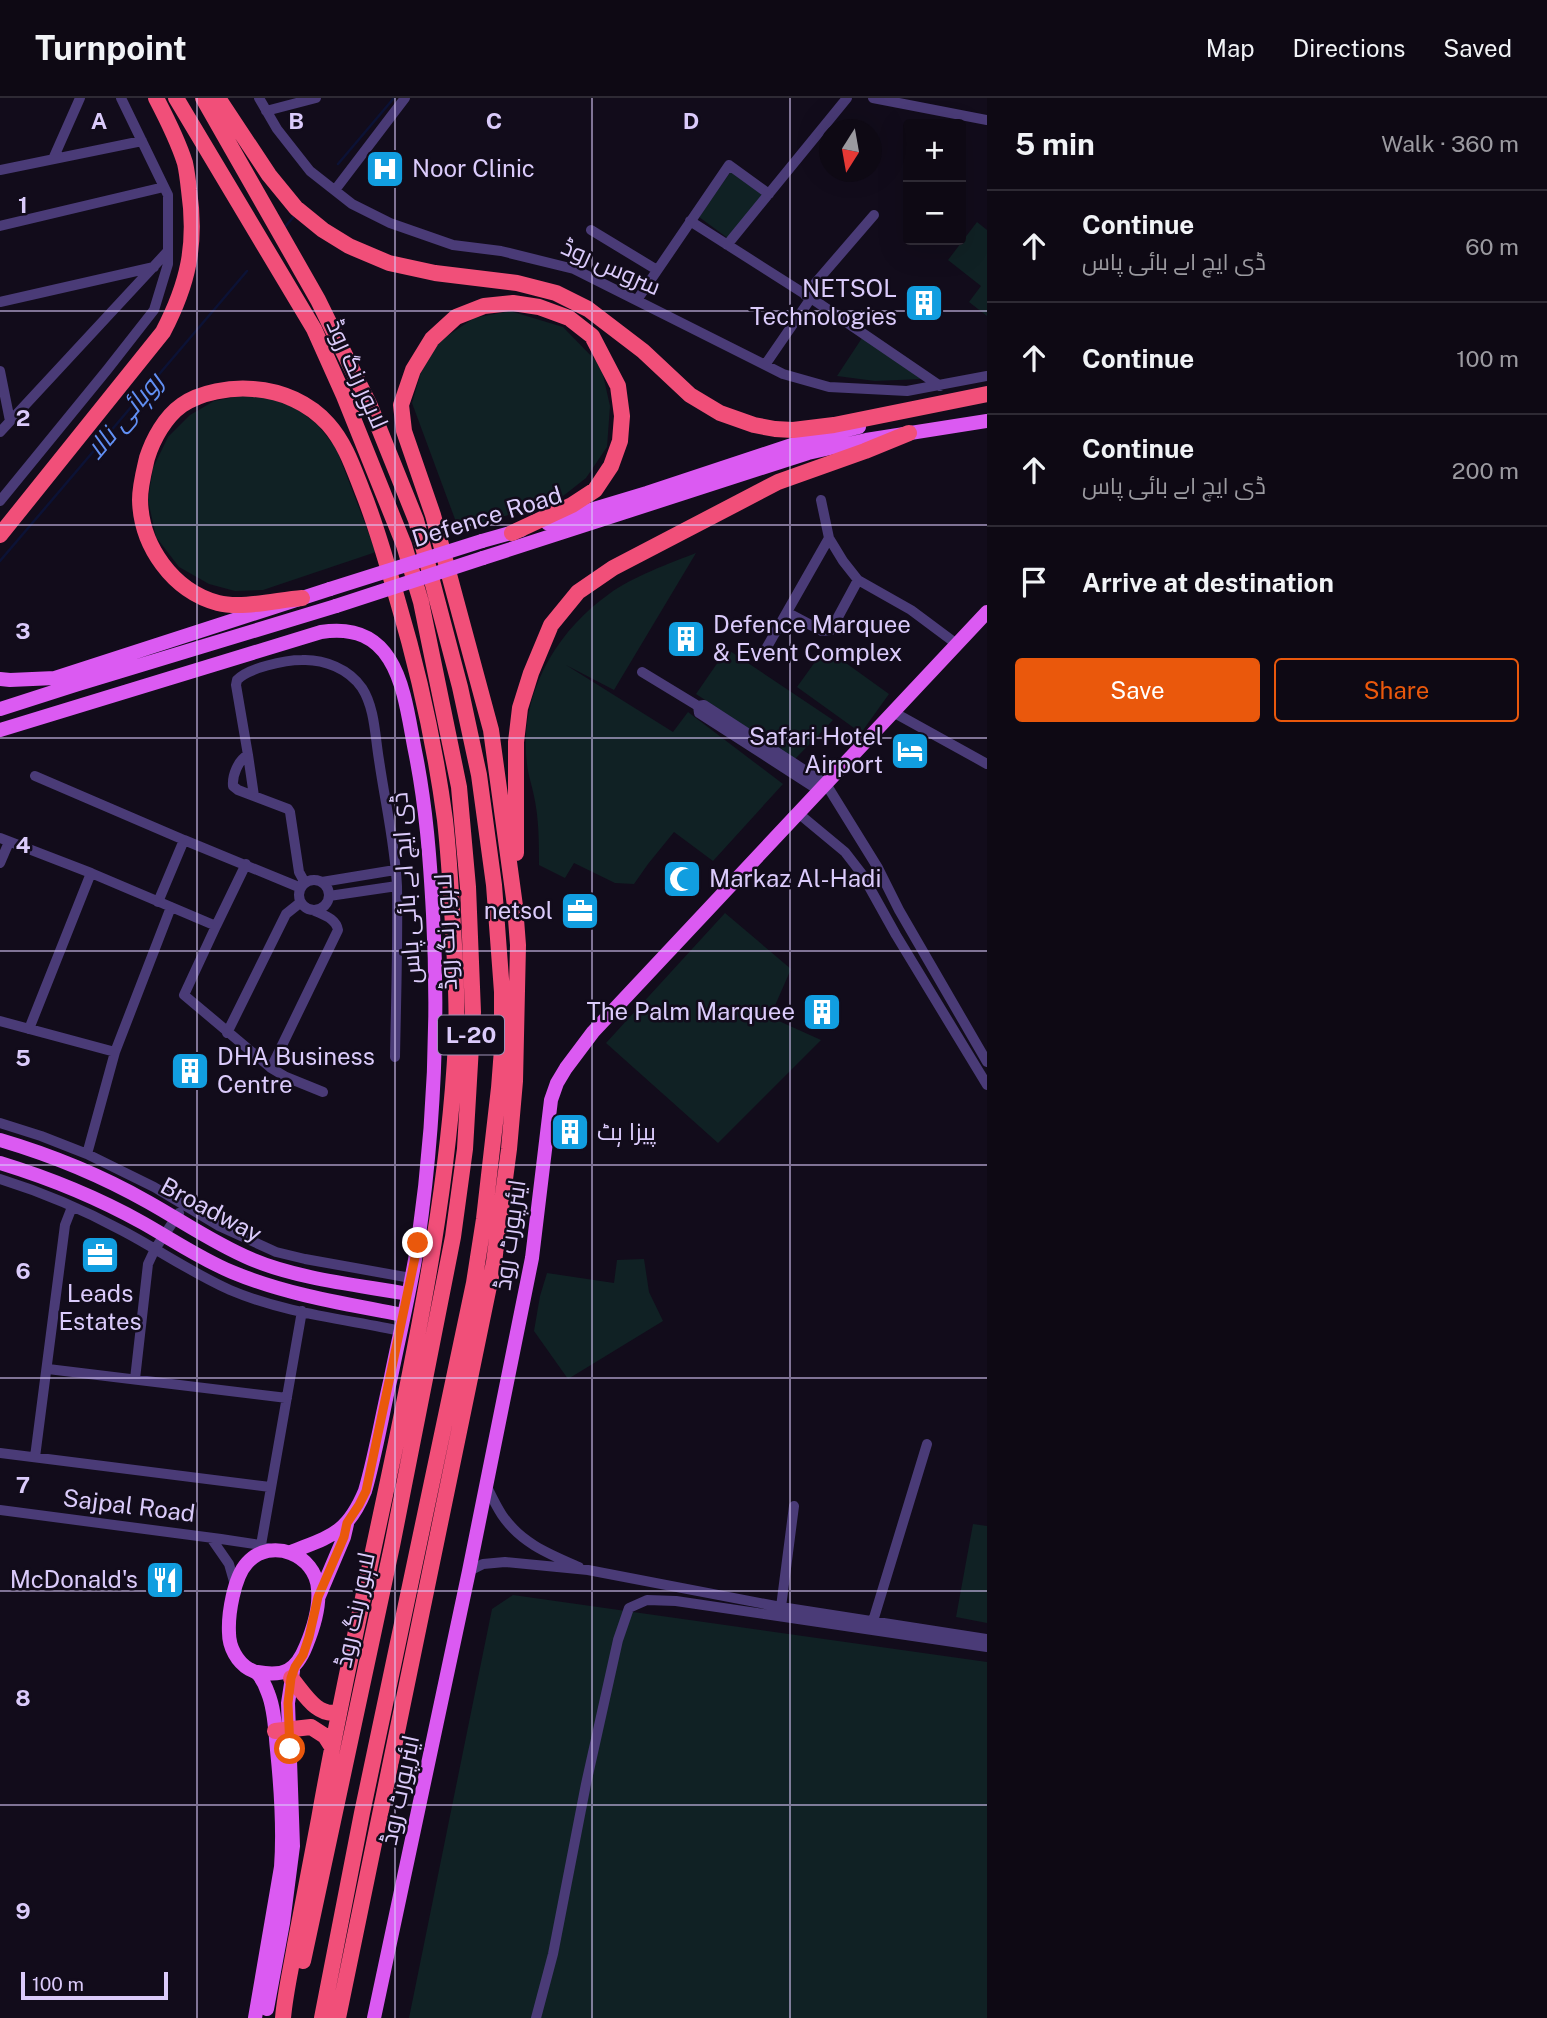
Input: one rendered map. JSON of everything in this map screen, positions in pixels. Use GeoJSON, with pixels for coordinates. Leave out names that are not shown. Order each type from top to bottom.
{"type":"FeatureCollection","features":[{"type":"Feature","properties":{"kind":"highway"},"geometry":{"type":"LineString","coordinates":[[0,535],[163,332],[177,304],[189,262],[192,233],[190,201],[185,164],[156,98]]}},
{"type":"Feature","properties":{"kind":"highway","name":"لاہور رنگ روڈ"},"geometry":{"type":"LineString","coordinates":[[176,98],[314,329],[404,545],[421,603],[459,787],[468,887],[473,1012],[465,1149],[453,1237],[392,1546],[290,2018]]}},
{"type":"Feature","properties":{"kind":"highway","name":"لاہور رنگ روڈ"},"geometry":{"type":"LineString","coordinates":[[203,98],[318,300],[370,406],[415,520],[460,687],[479,775],[494,885],[502,992],[499,1088],[474,1283],[322,2018]]}},
{"type":"Feature","properties":{"kind":"highway"},"geometry":{"type":"LineString","coordinates":[[218,98],[269,176],[296,208],[332,236],[389,262],[435,273],[517,283],[556,293],[588,309],[643,351],[690,395],[720,413],[754,425],[793,430],[834,425],[987,394]]}},
{"type":"Feature","properties":{"kind":"highway"},"geometry":{"type":"LineString","coordinates":[[338,2018],[499,1236],[514,1081],[518,945],[491,730],[433,515],[404,431],[401,405],[413,370],[432,339],[456,317],[484,306],[513,303],[539,307],[569,318],[592,336],[618,386],[622,416],[620,441],[611,466],[595,489],[572,505],[512,533]]}},
{"type":"Feature","properties":{"kind":"highway"},"geometry":{"type":"LineString","coordinates":[[283,2018],[332,1747],[417,1340],[438,1218],[448,1142],[456,1041],[456,983],[445,822],[430,731],[410,642],[376,524],[346,450],[331,426],[314,411],[294,398],[268,390],[238,388],[208,394],[182,405],[163,424],[150,447],[139,498],[143,523],[153,551],[168,573],[190,590],[214,602],[240,605],[302,598]]}},
{"type":"Feature","properties":{"kind":"highway"},"geometry":{"type":"LineString","coordinates":[[515,906],[516,742],[520,708],[551,625],[578,592],[613,568],[778,482],[865,452],[909,433]]}},
{"type":"Feature","properties":{"kind":"highway"},"geometry":{"type":"LineString","coordinates":[[293,1672],[321,1712],[339,1712]]}},
{"type":"Feature","properties":{"kind":"highway"},"geometry":{"type":"LineString","coordinates":[[282,1730],[311,1727],[325,1736],[332,1747]]}},
{"type":"Feature","properties":{"kind":"main road","name":"Defence Road"},"geometry":{"type":"LineString","coordinates":[[0,679],[55,678],[482,541],[647,493],[807,440],[987,394]]}},
{"type":"Feature","properties":{"kind":"main road","name":"Defence Road"},"geometry":{"type":"LineString","coordinates":[[0,709],[336,606],[808,453],[866,440],[987,421]]}},
{"type":"Feature","properties":{"kind":"main road","name":"ایئرپورٹ روڈ"},"geometry":{"type":"LineString","coordinates":[[374,2018],[532,1258],[548,1115],[558,1083],[593,1032],[987,612]]}},
{"type":"Feature","properties":{"kind":"main road","name":"ڈی ایچ اے بائی پاس"},"geometry":{"type":"LineString","coordinates":[[0,730],[321,632],[347,631],[360,634],[380,647],[389,657],[399,678],[422,784],[430,854],[437,1020],[432,1124],[418,1243],[401,1331],[366,1491],[347,1523]]}},
{"type":"Feature","properties":{"kind":"main road","name":"Broadway"},"geometry":{"type":"LineString","coordinates":[[0,1140],[83,1171],[147,1202],[232,1250],[265,1264],[295,1273],[408,1294]]}},
{"type":"Feature","properties":{"kind":"main road","name":"Broadway"},"geometry":{"type":"LineString","coordinates":[[0,1163],[81,1193],[133,1218],[213,1264],[270,1286],[404,1315]]}},
{"type":"Feature","properties":{"kind":"main road"},"geometry":{"type":"LineString","coordinates":[[291,1552],[329,1538],[347,1523]]}},
{"type":"Feature","properties":{"kind":"main road"},"geometry":{"type":"LineString","coordinates":[[255,2018],[283,1843],[282,1730],[288,1693],[293,1672],[309,1637],[318,1597],[344,1537],[347,1523]]}},
{"type":"Feature","properties":{"kind":"main road"},"geometry":{"type":"LineString","coordinates":[[293,1672],[257,1672],[243,1665],[230,1644],[229,1625],[235,1588],[246,1564],[267,1547],[291,1552],[304,1560],[313,1571],[318,1597]]}},
{"type":"Feature","properties":{"kind":"main road"},"geometry":{"type":"LineString","coordinates":[[257,1672],[282,1730],[293,1812],[293,1846],[283,1923],[265,2018]]}},
{"type":"Feature","properties":{"kind":"street"},"geometry":{"type":"LineString","coordinates":[[53,159],[80,98]]}},
{"type":"Feature","properties":{"kind":"street"},"geometry":{"type":"LineString","coordinates":[[1,499],[154,310],[168,264],[168,195],[121,98]]}},
{"type":"Feature","properties":{"kind":"street","name":"سروس روڈ"},"geometry":{"type":"LineString","coordinates":[[259,98],[277,128],[310,171],[352,204],[390,223],[453,245],[501,251],[574,269],[783,374],[829,387],[907,391],[987,376]]}},
{"type":"Feature","properties":{"kind":"street"},"geometry":{"type":"LineString","coordinates":[[267,111],[316,98]]}},
{"type":"Feature","properties":{"kind":"street"},"geometry":{"type":"LineString","coordinates":[[335,190],[405,98]]}},
{"type":"Feature","properties":{"kind":"street"},"geometry":{"type":"LineString","coordinates":[[727,245],[847,98]]}},
{"type":"Feature","properties":{"kind":"street"},"geometry":{"type":"LineString","coordinates":[[873,98],[987,120]]}},
{"type":"Feature","properties":{"kind":"street"},"geometry":{"type":"LineString","coordinates":[[0,170],[142,141]]}},
{"type":"Feature","properties":{"kind":"street"},"geometry":{"type":"LineString","coordinates":[[636,300],[729,165],[769,194]]}},
{"type":"Feature","properties":{"kind":"street"},"geometry":{"type":"LineString","coordinates":[[0,226],[163,187]]}},
{"type":"Feature","properties":{"kind":"street"},"geometry":{"type":"LineString","coordinates":[[765,365],[808,297],[874,215]]}},
{"type":"Feature","properties":{"kind":"street"},"geometry":{"type":"LineString","coordinates":[[690,221],[940,386]]}},
{"type":"Feature","properties":{"kind":"street"},"geometry":{"type":"LineString","coordinates":[[591,230],[657,270]]}},
{"type":"Feature","properties":{"kind":"street"},"geometry":{"type":"LineString","coordinates":[[0,432],[168,251]]}},
{"type":"Feature","properties":{"kind":"street"},"geometry":{"type":"LineString","coordinates":[[0,302],[154,267]]}},
{"type":"Feature","properties":{"kind":"street"},"geometry":{"type":"LineString","coordinates":[[0,371],[10,421]]}},
{"type":"Feature","properties":{"kind":"street"},"geometry":{"type":"LineString","coordinates":[[821,500],[829,538],[858,580],[911,610],[958,645]]}},
{"type":"Feature","properties":{"kind":"street"},"geometry":{"type":"LineString","coordinates":[[767,647],[829,538]]}},
{"type":"Feature","properties":{"kind":"street"},"geometry":{"type":"LineString","coordinates":[[788,613],[828,632],[858,580]]}},
{"type":"Feature","properties":{"kind":"street"},"geometry":{"type":"LineString","coordinates":[[254,796],[236,685],[239,677],[271,665],[307,660],[330,664],[355,680],[371,711],[396,870],[395,1056]]}},
{"type":"Feature","properties":{"kind":"street"},"geometry":{"type":"LineString","coordinates":[[642,672],[698,706],[699,713],[823,788],[877,868],[987,1062]]}},
{"type":"Feature","properties":{"kind":"street"},"geometry":{"type":"LineString","coordinates":[[893,712],[987,764]]}},
{"type":"Feature","properties":{"kind":"street"},"geometry":{"type":"LineString","coordinates":[[248,755],[239,762],[232,781],[233,786],[288,809],[303,886],[299,895],[301,902],[332,919],[338,930],[271,1068]]}},
{"type":"Feature","properties":{"kind":"street"},"geometry":{"type":"LineString","coordinates":[[35,776],[184,840],[303,886],[317,880],[323,882],[396,870]]}},
{"type":"Feature","properties":{"kind":"street"},"geometry":{"type":"LineString","coordinates":[[798,813],[838,845],[862,874],[987,1085]]}},
{"type":"Feature","properties":{"kind":"street"},"geometry":{"type":"LineString","coordinates":[[0,863],[5,840],[216,926]]}},
{"type":"Feature","properties":{"kind":"street"},"geometry":{"type":"LineString","coordinates":[[158,902],[184,840]]}},
{"type":"Feature","properties":{"kind":"street"},"geometry":{"type":"LineString","coordinates":[[246,864],[184,995],[271,1068],[323,1092]]}},
{"type":"Feature","properties":{"kind":"street"},"geometry":{"type":"LineString","coordinates":[[29,1028],[91,873]]}},
{"type":"Feature","properties":{"kind":"street"},"geometry":{"type":"LineString","coordinates":[[313,910],[327,903],[329,891],[323,882]]}},
{"type":"Feature","properties":{"kind":"street"},"geometry":{"type":"LineString","coordinates":[[329,896],[397,886]]}},
{"type":"Feature","properties":{"kind":"street"},"geometry":{"type":"LineString","coordinates":[[227,1032],[286,914],[301,902]]}},
{"type":"Feature","properties":{"kind":"street"},"geometry":{"type":"LineString","coordinates":[[88,1154],[116,1052],[171,907]]}},
{"type":"Feature","properties":{"kind":"street"},"geometry":{"type":"LineString","coordinates":[[0,1021],[116,1052]]}},
{"type":"Feature","properties":{"kind":"street"},"geometry":{"type":"LineString","coordinates":[[0,1123],[88,1154],[154,1187],[244,1238],[285,1255],[411,1278]]}},
{"type":"Feature","properties":{"kind":"street"},"geometry":{"type":"LineString","coordinates":[[0,1179],[23,1186],[115,1227],[204,1278],[232,1290],[283,1308],[401,1331]]}},
{"type":"Feature","properties":{"kind":"street"},"geometry":{"type":"LineString","coordinates":[[135,1380],[148,1264],[184,1205]]}},
{"type":"Feature","properties":{"kind":"street"},"geometry":{"type":"LineString","coordinates":[[35,1457],[65,1225],[72,1207]]}},
{"type":"Feature","properties":{"kind":"street"},"geometry":{"type":"LineString","coordinates":[[267,1547],[270,1487],[302,1311]]}},
{"type":"Feature","properties":{"kind":"street"},"geometry":{"type":"LineString","coordinates":[[48,1369],[287,1398]]}},
{"type":"Feature","properties":{"kind":"street"},"geometry":{"type":"LineString","coordinates":[[873,1621],[927,1444]]}},
{"type":"Feature","properties":{"kind":"street"},"geometry":{"type":"LineString","coordinates":[[0,1453],[270,1487]]}},
{"type":"Feature","properties":{"kind":"street"},"geometry":{"type":"LineString","coordinates":[[486,1485],[502,1515],[527,1541],[545,1553],[588,1570]]}},
{"type":"Feature","properties":{"kind":"street"},"geometry":{"type":"LineString","coordinates":[[781,1607],[794,1506]]}},
{"type":"Feature","properties":{"kind":"street","name":"Sajpal Road"},"geometry":{"type":"LineString","coordinates":[[0,1510],[267,1547]]}},
{"type":"Feature","properties":{"kind":"street","name":"Sajpal Road"},"geometry":{"type":"LineString","coordinates":[[211,1538],[229,1564],[235,1588]]}},
{"type":"Feature","properties":{"kind":"street"},"geometry":{"type":"LineString","coordinates":[[469,1571],[483,1564],[505,1562],[588,1570],[781,1607],[987,1639]]}},
{"type":"Feature","properties":{"kind":"street"},"geometry":{"type":"LineString","coordinates":[[536,2018],[618,1640],[629,1608],[647,1600],[676,1601],[987,1647]]}},
{"type":"Feature","properties":{"kind":"shaded area"},"geometry":{"type":"Polygon","coordinates":[[[731,171],[764,195],[729,239],[699,217],[731,171]]]}},
{"type":"Feature","properties":{"kind":"shaded area"},"geometry":{"type":"Polygon","coordinates":[[[977,222],[987,230],[987,316],[969,302],[981,286],[948,260],[959,245],[966,245],[966,236],[977,222]]]}},
{"type":"Feature","properties":{"kind":"shaded area"},"geometry":{"type":"Polygon","coordinates":[[[510,311],[563,327],[601,366],[610,406],[607,447],[586,478],[558,500],[459,530],[412,403],[421,372],[440,341],[474,318],[510,311]]]}},
{"type":"Feature","properties":{"kind":"shaded area"},"geometry":{"type":"Polygon","coordinates":[[[862,338],[922,379],[875,381],[837,376],[862,338]]]}},
{"type":"Feature","properties":{"kind":"shaded area"},"geometry":{"type":"Polygon","coordinates":[[[240,396],[267,397],[297,409],[318,425],[336,448],[376,552],[263,590],[235,591],[209,584],[179,567],[156,537],[148,500],[153,468],[168,437],[190,415],[214,401],[240,396]]]}},
{"type":"Feature","properties":{"kind":"shaded area"},"geometry":{"type":"Polygon","coordinates":[[[696,553],[614,690],[566,665],[673,732],[688,712],[783,784],[713,861],[674,832],[634,884],[615,883],[574,863],[565,878],[539,865],[537,813],[528,768],[528,715],[544,668],[572,627],[609,594],[651,571],[696,553]]]}},
{"type":"Feature","properties":{"kind":"shaded area"},"geometry":{"type":"Polygon","coordinates":[[[825,648],[889,694],[861,733],[797,687],[825,648]]]}},
{"type":"Feature","properties":{"kind":"shaded area"},"geometry":{"type":"Polygon","coordinates":[[[727,649],[833,720],[795,759],[696,694],[727,649]]]}},
{"type":"Feature","properties":{"kind":"shaded area"},"geometry":{"type":"Polygon","coordinates":[[[725,913],[791,969],[770,1017],[821,1040],[718,1143],[606,1043],[725,913]]]}},
{"type":"Feature","properties":{"kind":"shaded area"},"geometry":{"type":"Polygon","coordinates":[[[644,1259],[649,1292],[663,1321],[568,1379],[534,1331],[547,1273],[614,1283],[617,1260],[644,1259]]]}},
{"type":"Feature","properties":{"kind":"shaded area"},"geometry":{"type":"Polygon","coordinates":[[[973,1524],[987,1526],[987,1623],[956,1617],[973,1524]]]}},
{"type":"Feature","properties":{"kind":"shaded area"},"geometry":{"type":"Polygon","coordinates":[[[513,1595],[987,1662],[987,2018],[409,2018],[492,1609],[513,1595]]]}},
{"type":"Feature","properties":{"kind":"waterway","name":"روہائی نالا"},"geometry":{"type":"LineString","coordinates":[[338,164],[394,98]]}},
{"type":"Feature","properties":{"kind":"waterway","name":"روہائی نالا"},"geometry":{"type":"LineString","coordinates":[[284,228],[295,215]]}},
{"type":"Feature","properties":{"kind":"waterway","name":"روہائی نالا"},"geometry":{"type":"LineString","coordinates":[[0,561],[247,271]]}},
{"type":"Feature","properties":{"kind":"place","name":"Noor Clinic"},"geometry":{"type":"Point","coordinates":[385,169]}},
{"type":"Feature","properties":{"kind":"place","name":"NETSOL Technologies"},"geometry":{"type":"Point","coordinates":[924,303]}},
{"type":"Feature","properties":{"kind":"place","name":"Defence Marquee & Event Complex"},"geometry":{"type":"Point","coordinates":[686,639]}},
{"type":"Feature","properties":{"kind":"place","name":"Safari Hotel Airport"},"geometry":{"type":"Point","coordinates":[910,751]}},
{"type":"Feature","properties":{"kind":"place","name":"Markaz Al-Hadi"},"geometry":{"type":"Point","coordinates":[682,879]}},
{"type":"Feature","properties":{"kind":"place","name":"netsol"},"geometry":{"type":"Point","coordinates":[580,911]}},
{"type":"Feature","properties":{"kind":"place","name":"The Palm Marquee"},"geometry":{"type":"Point","coordinates":[822,1012]}},
{"type":"Feature","properties":{"kind":"place","name":"DHA Business Centre"},"geometry":{"type":"Point","coordinates":[190,1071]}},
{"type":"Feature","properties":{"kind":"place","name":"پیزا ہٹ"},"geometry":{"type":"Point","coordinates":[570,1132]}},
{"type":"Feature","properties":{"kind":"place","name":"Leads Estates"},"geometry":{"type":"Point","coordinates":[100,1255]}},
{"type":"Feature","properties":{"kind":"place","name":"McDonald's"},"geometry":{"type":"Point","coordinates":[165,1580]}},
{"type":"Feature","properties":{"kind":"route"},"geometry":{"type":"LineString","coordinates":[[290,1749],[288,1693],[291,1678],[303,1655],[318,1597],[344,1537],[347,1523],[366,1491],[418,1243]]}}]}
